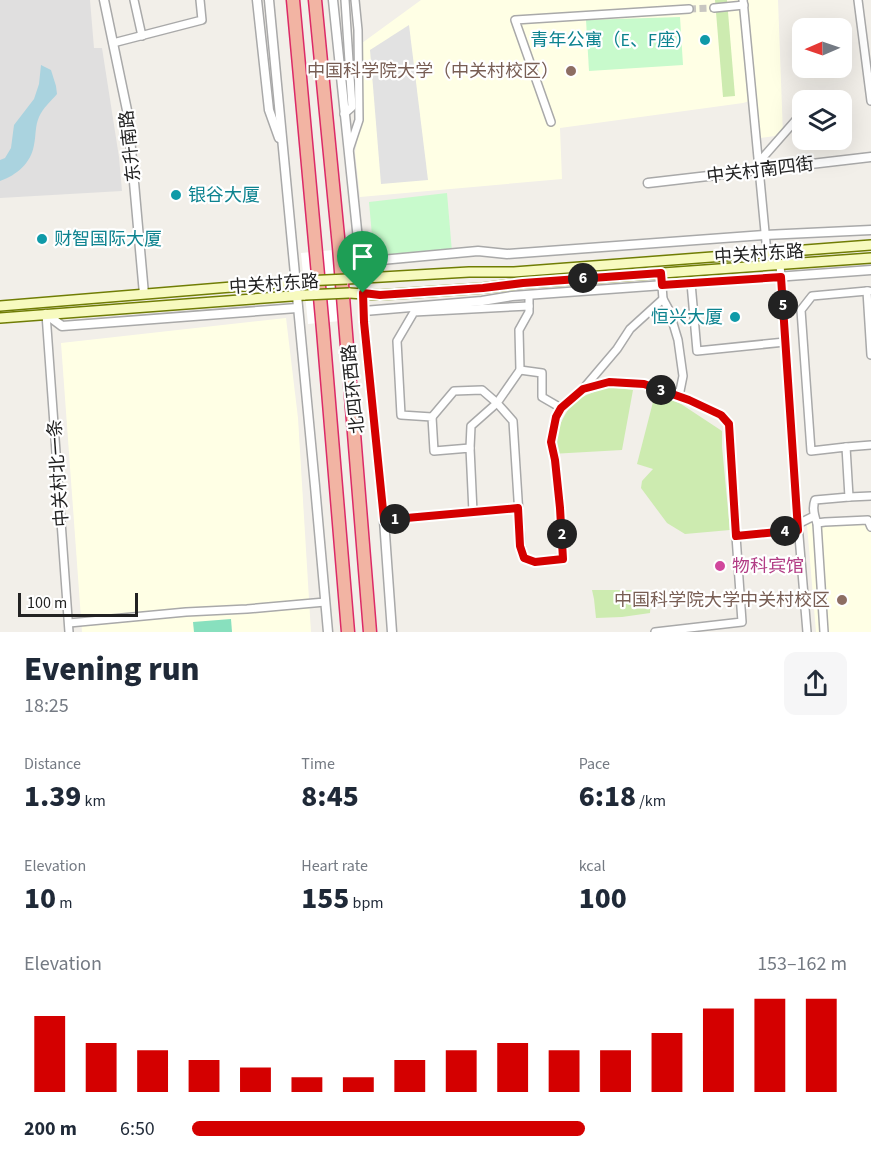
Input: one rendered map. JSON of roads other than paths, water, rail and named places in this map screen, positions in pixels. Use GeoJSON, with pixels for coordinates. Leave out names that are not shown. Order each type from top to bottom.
{"type":"FeatureCollection","features":[{"type":"Feature","properties":{"kind":"highway","name":"北四环西路"},"geometry":{"type":"LineString","coordinates":[[293,0],[348,632]]}},
{"type":"Feature","properties":{"kind":"highway","name":"北四环西路"},"geometry":{"type":"LineString","coordinates":[[315,0],[339,247],[370,632]]}},
{"type":"Feature","properties":{"kind":"main road","name":"中关村东路"},"geometry":{"type":"LineString","coordinates":[[0,306],[299,281],[469,272],[514,272],[871,245]]}},
{"type":"Feature","properties":{"kind":"main road","name":"中关村东路"},"geometry":{"type":"LineString","coordinates":[[0,318],[301,295],[363,293],[380,295],[483,288],[523,283],[871,258]]}},
{"type":"Feature","properties":{"kind":"street","name":"东升南路"},"geometry":{"type":"LineString","coordinates":[[104,0],[128,115],[144,294]]}},
{"type":"Feature","properties":{"kind":"street"},"geometry":{"type":"LineString","coordinates":[[134,0],[142,36]]}},
{"type":"Feature","properties":{"kind":"street"},"geometry":{"type":"LineString","coordinates":[[113,43],[202,20],[200,0]]}},
{"type":"Feature","properties":{"kind":"street"},"geometry":{"type":"LineString","coordinates":[[257,0],[269,110],[284,151]]}},
{"type":"Feature","properties":{"kind":"street"},"geometry":{"type":"LineString","coordinates":[[269,0],[301,295],[297,308],[328,632]]}},
{"type":"Feature","properties":{"kind":"street","name":"北四环西路"},"geometry":{"type":"LineString","coordinates":[[333,0],[362,278],[392,632]]}},
{"type":"Feature","properties":{"kind":"street"},"geometry":{"type":"LineString","coordinates":[[344,114],[352,107],[345,0]]}},
{"type":"Feature","properties":{"kind":"street"},"geometry":{"type":"LineString","coordinates":[[348,152],[358,120],[358,30],[355,0]]}},
{"type":"Feature","properties":{"kind":"street"},"geometry":{"type":"LineString","coordinates":[[858,0],[871,100]]}},
{"type":"Feature","properties":{"kind":"street"},"geometry":{"type":"LineString","coordinates":[[714,8],[744,3],[767,253]]}},
{"type":"Feature","properties":{"kind":"street"},"geometry":{"type":"LineString","coordinates":[[551,122],[515,20],[689,9]]}},
{"type":"Feature","properties":{"kind":"street"},"geometry":{"type":"LineString","coordinates":[[759,166],[792,125]]}},
{"type":"Feature","properties":{"kind":"street","name":"中关村南四街"},"geometry":{"type":"LineString","coordinates":[[648,183],[759,166],[871,157]]}},
{"type":"Feature","properties":{"kind":"street","name":"中关村东路"},"geometry":{"type":"LineString","coordinates":[[360,262],[478,251],[507,254],[765,235],[871,230]]}},
{"type":"Feature","properties":{"kind":"street"},"geometry":{"type":"LineString","coordinates":[[780,264],[807,632]]}},
{"type":"Feature","properties":{"kind":"street","name":"中关村东路"},"geometry":{"type":"LineString","coordinates":[[364,310],[529,295],[871,270]]}},
{"type":"Feature","properties":{"kind":"street"},"geometry":{"type":"LineString","coordinates":[[661,273],[663,299],[669,310],[678,340],[683,376],[679,396]]}},
{"type":"Feature","properties":{"kind":"street"},"geometry":{"type":"LineString","coordinates":[[691,283],[697,351],[785,342]]}},
{"type":"Feature","properties":{"kind":"street"},"geometry":{"type":"LineString","coordinates":[[871,355],[869,291],[812,296],[801,310],[811,451],[871,445]]}},
{"type":"Feature","properties":{"kind":"street"},"geometry":{"type":"LineString","coordinates":[[473,512],[471,426],[497,403],[520,370],[519,330],[529,312],[529,295]]}},
{"type":"Feature","properties":{"kind":"street"},"geometry":{"type":"LineString","coordinates":[[470,448],[435,451],[432,417],[454,391],[482,390],[513,421],[520,546],[524,558],[535,562],[563,559],[560,508],[551,442],[556,417],[561,408],[583,389],[617,349],[630,329],[663,299]]}},
{"type":"Feature","properties":{"kind":"street"},"geometry":{"type":"LineString","coordinates":[[432,417],[401,416],[397,341],[414,312],[529,306]]}},
{"type":"Feature","properties":{"kind":"street","name":"中关村东路"},"geometry":{"type":"LineString","coordinates":[[46,314],[62,326],[297,308]]}},
{"type":"Feature","properties":{"kind":"street","name":"中关村北一条"},"geometry":{"type":"LineString","coordinates":[[46,314],[69,632]]}},
{"type":"Feature","properties":{"kind":"street"},"geometry":{"type":"LineString","coordinates":[[520,370],[542,373],[542,397],[561,408]]}},
{"type":"Feature","properties":{"kind":"street"},"geometry":{"type":"LineString","coordinates":[[583,389],[609,382],[644,384],[679,396],[721,415],[729,424],[742,622],[655,632]]}},
{"type":"Feature","properties":{"kind":"street"},"geometry":{"type":"LineString","coordinates":[[846,447],[849,497]]}},
{"type":"Feature","properties":{"kind":"street"},"geometry":{"type":"LineString","coordinates":[[824,632],[813,506],[815,500],[871,496]]}},
{"type":"Feature","properties":{"kind":"street"},"geometry":{"type":"LineString","coordinates":[[384,520],[518,508]]}},
{"type":"Feature","properties":{"kind":"street"},"geometry":{"type":"LineString","coordinates":[[736,536],[798,527],[815,519],[825,522],[868,520],[871,527]]}},
{"type":"Feature","properties":{"kind":"street"},"geometry":{"type":"LineString","coordinates":[[69,623],[325,602]]}},
{"type":"Feature","properties":{"kind":"water"},"geometry":{"type":"Polygon","coordinates":[[[41,65],[51,70],[57,94],[39,117],[30,157],[17,172],[0,181],[0,160],[5,158],[11,148],[14,125],[34,99],[39,84],[41,65]]]}},
{"type":"Feature","properties":{"kind":"tunnel"},"geometry":{"type":"LineString","coordinates":[[689,9],[714,8]]}},
{"type":"Feature","properties":{"kind":"place","name":"青年公寓（E、F座）"},"geometry":{"type":"Point","coordinates":[705,40]}},
{"type":"Feature","properties":{"kind":"place","name":"中国科学院大学（中关村校区）"},"geometry":{"type":"Point","coordinates":[571,71]}},
{"type":"Feature","properties":{"kind":"place","name":"银谷大厦"},"geometry":{"type":"Point","coordinates":[176,195]}},
{"type":"Feature","properties":{"kind":"place","name":"财智国际大厦"},"geometry":{"type":"Point","coordinates":[42,239]}},
{"type":"Feature","properties":{"kind":"place","name":"恒兴大厦"},"geometry":{"type":"Point","coordinates":[735,317]}},
{"type":"Feature","properties":{"kind":"place","name":"物科宾馆"},"geometry":{"type":"Point","coordinates":[720,566]}},
{"type":"Feature","properties":{"kind":"place","name":"中国科学院大学中关村校区"},"geometry":{"type":"Point","coordinates":[842,600]}}]}
